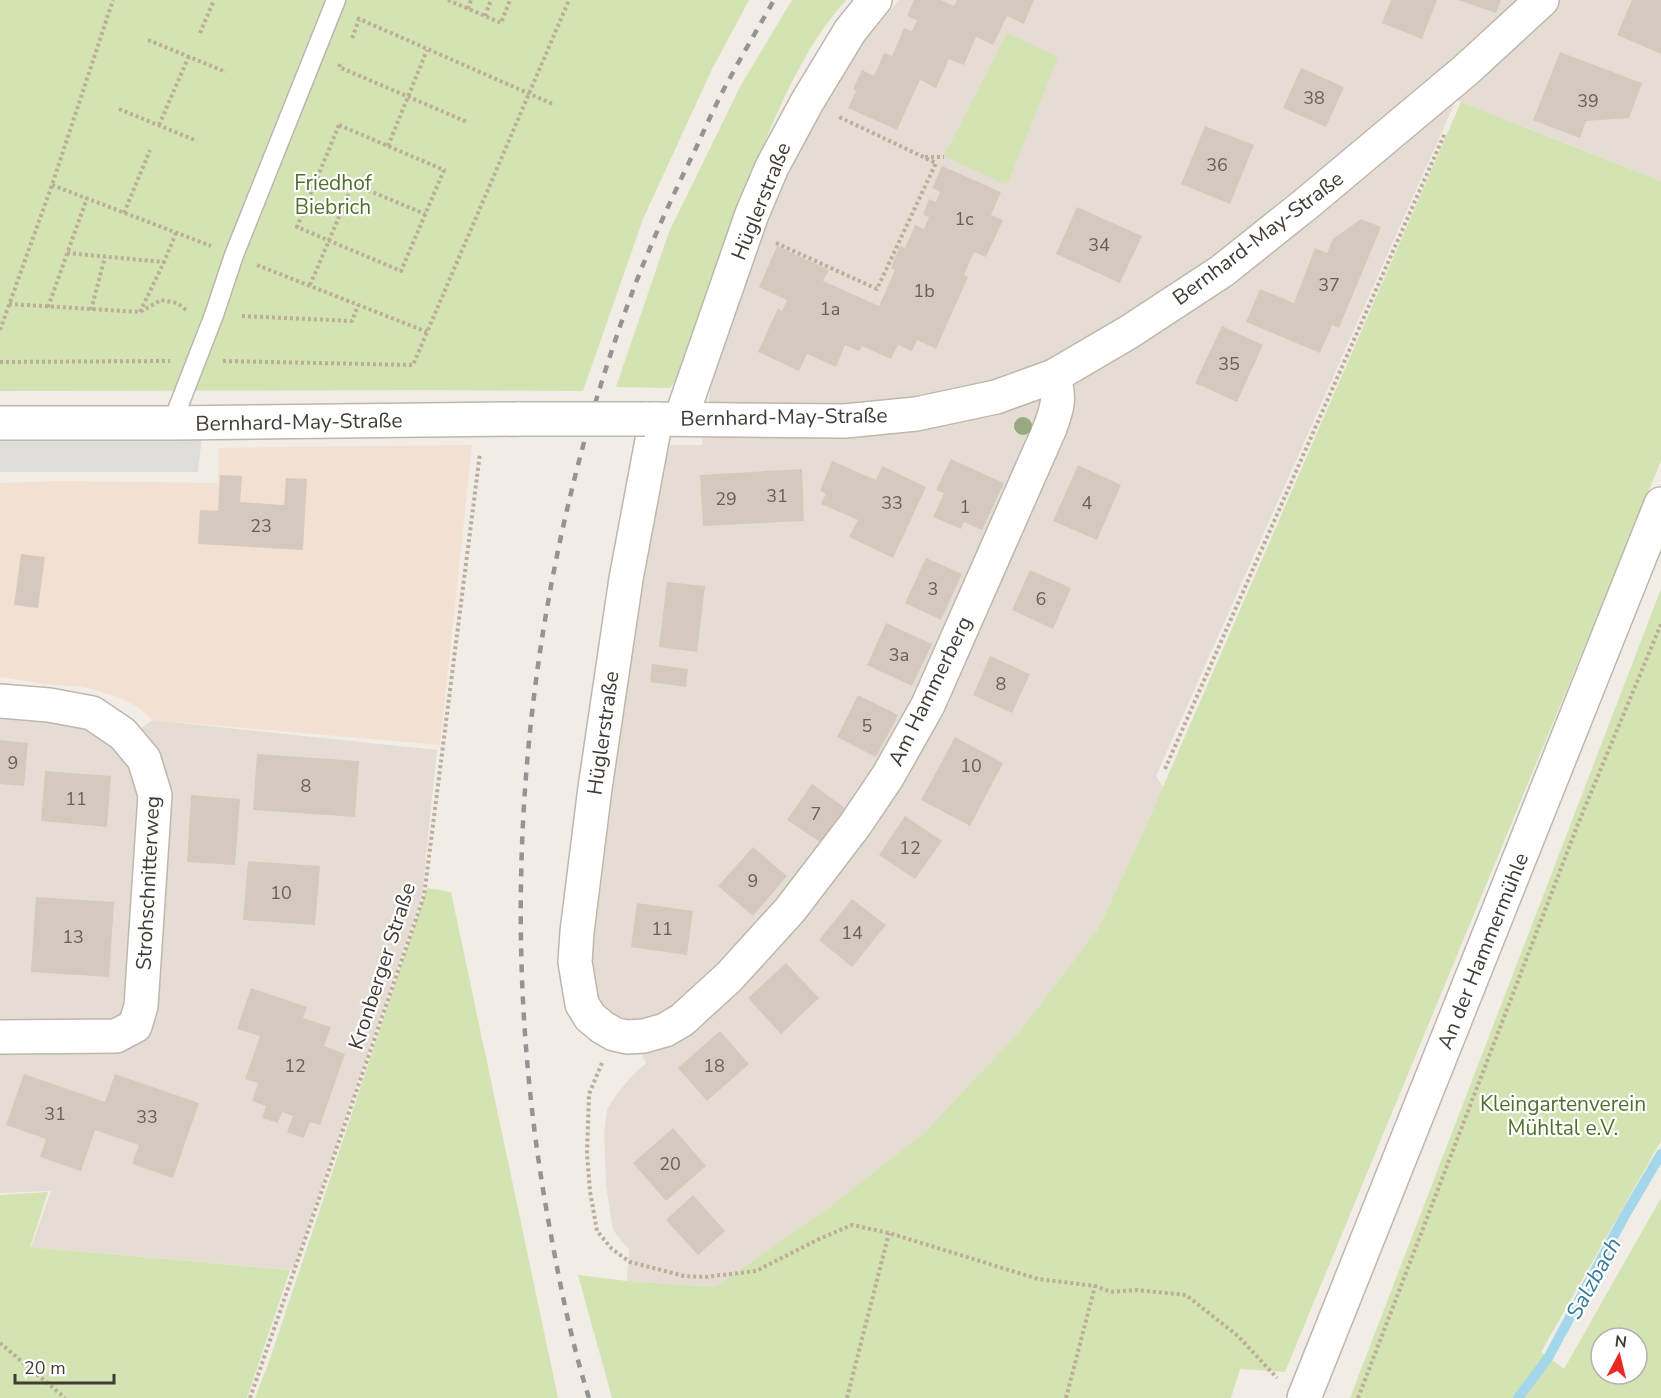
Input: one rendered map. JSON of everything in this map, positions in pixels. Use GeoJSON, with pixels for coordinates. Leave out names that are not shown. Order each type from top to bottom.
{"type":"FeatureCollection","features":[{"type":"Feature","properties":{"kind":"street","name":"Hüglerstraße"},"geometry":{"type":"LineString","coordinates":[[614,1035],[590,1017],[582,1004],[575,962],[577,932],[595,788],[626,579],[661,419],[772,167],[807,102],[850,31],[875,0]]}},
{"type":"Feature","properties":{"kind":"street","name":"Bernhard-May-Straße"},"geometry":{"type":"LineString","coordinates":[[0,423],[485,419],[845,421],[916,414],[996,397],[1054,376],[1129,332],[1222,271],[1466,70],[1542,0]]}},
{"type":"Feature","properties":{"kind":"street","name":"Am Hammerberg"},"geometry":{"type":"LineString","coordinates":[[614,1035],[644,1036],[665,1030],[682,1020],[729,977],[790,910],[855,825],[888,776],[928,705],[1050,428],[1057,409],[1058,392],[1054,376]]}},
{"type":"Feature","properties":{"kind":"street","name":"An der Hammermühle"},"geometry":{"type":"LineString","coordinates":[[1293,1390],[1661,504]]}},
{"type":"Feature","properties":{"kind":"street","name":"Strohschnitterweg"},"geometry":{"type":"LineString","coordinates":[[0,701],[49,705],[92,713],[123,734],[144,759],[155,795],[141,1006],[135,1026],[116,1036],[0,1037]]}},
{"type":"Feature","properties":{"kind":"lane"},"geometry":{"type":"LineString","coordinates":[[172,423],[212,320],[234,255],[334,4]]}},
{"type":"Feature","properties":{"kind":"path"},"geometry":{"type":"LineString","coordinates":[[0,330],[52,184],[113,0]]}},
{"type":"Feature","properties":{"kind":"path"},"geometry":{"type":"LineString","coordinates":[[200,33],[214,0]]}},
{"type":"Feature","properties":{"kind":"path"},"geometry":{"type":"LineString","coordinates":[[448,0],[501,23],[510,0]]}},
{"type":"Feature","properties":{"kind":"path"},"geometry":{"type":"LineString","coordinates":[[468,9],[471,0]]}},
{"type":"Feature","properties":{"kind":"path"},"geometry":{"type":"LineString","coordinates":[[485,16],[491,0]]}},
{"type":"Feature","properties":{"kind":"path"},"geometry":{"type":"LineString","coordinates":[[0,362],[195,361],[413,365],[569,0]]}},
{"type":"Feature","properties":{"kind":"path"},"geometry":{"type":"LineString","coordinates":[[334,4],[427,50],[555,105]]}},
{"type":"Feature","properties":{"kind":"path"},"geometry":{"type":"LineString","coordinates":[[148,40],[226,72]]}},
{"type":"Feature","properties":{"kind":"path"},"geometry":{"type":"LineString","coordinates":[[388,146],[427,50]]}},
{"type":"Feature","properties":{"kind":"path"},"geometry":{"type":"LineString","coordinates":[[159,125],[189,56]]}},
{"type":"Feature","properties":{"kind":"path"},"geometry":{"type":"LineString","coordinates":[[339,67],[467,122]]}},
{"type":"Feature","properties":{"kind":"path"},"geometry":{"type":"LineString","coordinates":[[746,229],[878,289],[936,163],[807,102]]}},
{"type":"Feature","properties":{"kind":"path"},"geometry":{"type":"LineString","coordinates":[[119,109],[197,141]]}},
{"type":"Feature","properties":{"kind":"path"},"geometry":{"type":"LineString","coordinates":[[339,125],[444,170],[425,214],[401,271],[297,227],[339,125]]}},
{"type":"Feature","properties":{"kind":"path"},"geometry":{"type":"LineString","coordinates":[[1165,769],[1447,127]]}},
{"type":"Feature","properties":{"kind":"path"},"geometry":{"type":"LineString","coordinates":[[124,213],[150,150]]}},
{"type":"Feature","properties":{"kind":"path"},"geometry":{"type":"LineString","coordinates":[[924,158],[944,156]]}},
{"type":"Feature","properties":{"kind":"path"},"geometry":{"type":"LineString","coordinates":[[309,286],[353,184],[425,214]]}},
{"type":"Feature","properties":{"kind":"path"},"geometry":{"type":"LineString","coordinates":[[48,307],[87,198]]}},
{"type":"Feature","properties":{"kind":"path"},"geometry":{"type":"LineString","coordinates":[[140,312],[165,262],[176,233]]}},
{"type":"Feature","properties":{"kind":"path"},"geometry":{"type":"LineString","coordinates":[[67,253],[165,262]]}},
{"type":"Feature","properties":{"kind":"path"},"geometry":{"type":"LineString","coordinates":[[91,310],[105,257]]}},
{"type":"Feature","properties":{"kind":"path"},"geometry":{"type":"LineString","coordinates":[[9,304],[140,312],[161,300],[177,303],[190,312],[195,323],[212,320],[352,321],[358,305]]}},
{"type":"Feature","properties":{"kind":"path","name":"Kronberger Straße"},"geometry":{"type":"LineString","coordinates":[[250,1398],[424,896],[485,419]]}},
{"type":"Feature","properties":{"kind":"path"},"geometry":{"type":"LineString","coordinates":[[1358,1398],[1578,824],[1661,624]]}},
{"type":"Feature","properties":{"kind":"path"},"geometry":{"type":"LineString","coordinates":[[590,1094],[587,1154],[597,1231],[612,1249],[630,1262],[684,1276],[705,1278],[756,1271],[852,1225],[889,1233],[1038,1279],[1095,1286],[1111,1293],[1137,1290],[1186,1295],[1238,1336],[1293,1390]]}},
{"type":"Feature","properties":{"kind":"path"},"geometry":{"type":"LineString","coordinates":[[848,1398],[889,1233]]}},
{"type":"Feature","properties":{"kind":"path"},"geometry":{"type":"LineString","coordinates":[[1066,1398],[1095,1286]]}},
{"type":"Feature","properties":{"kind":"path"},"geometry":{"type":"LineString","coordinates":[[0,1343],[64,1398]]}},
{"type":"Feature","properties":{"kind":"shaded area"},"geometry":{"type":"Polygon","coordinates":[[[899,0],[1661,0],[1661,181],[1456,100],[1156,776],[1163,787],[1098,929],[1019,1032],[925,1132],[827,1209],[715,1287],[627,1281],[629,1250],[613,1230],[606,1185],[604,1134],[607,1110],[630,1078],[646,1063],[623,1021],[602,1019],[588,979],[601,833],[665,445],[702,445],[712,379],[768,204],[837,74],[899,0]]]}},
{"type":"Feature","properties":{"kind":"shaded area"},"geometry":{"type":"Polygon","coordinates":[[[202,436],[198,472],[0,472],[0,439],[202,436]]]}},
{"type":"Feature","properties":{"kind":"shaded area"},"geometry":{"type":"Polygon","coordinates":[[[472,445],[440,745],[153,720],[138,707],[119,697],[84,687],[0,677],[0,483],[62,481],[218,483],[219,448],[472,445]]]}},
{"type":"Feature","properties":{"kind":"shaded area"},"geometry":{"type":"Polygon","coordinates":[[[0,714],[76,725],[103,734],[116,745],[153,720],[437,750],[422,896],[293,1270],[31,1247],[51,1191],[0,1193],[0,714]]]}},
{"type":"Feature","properties":{"kind":"green space","name":"Friedhof Biebrich"},"geometry":{"type":"Polygon","coordinates":[[[0,0],[749,0],[712,69],[643,219],[583,391],[0,391],[0,0]]]}},
{"type":"Feature","properties":{"kind":"green space"},"geometry":{"type":"Polygon","coordinates":[[[792,0],[846,0],[827,23],[811,48],[782,102],[758,160],[677,379],[670,388],[616,387],[669,232],[741,85],[792,0]]]}},
{"type":"Feature","properties":{"kind":"green space"},"geometry":{"type":"Polygon","coordinates":[[[1007,33],[1058,57],[1007,185],[944,156],[1007,33]]]}},
{"type":"Feature","properties":{"kind":"green space"},"geometry":{"type":"Polygon","coordinates":[[[1461,102],[1661,181],[1661,461],[1285,1372],[1240,1369],[1231,1398],[612,1398],[578,1275],[715,1287],[827,1209],[925,1132],[1019,1032],[1098,929],[1163,787],[1461,102]]]}},
{"type":"Feature","properties":{"kind":"green space","name":"Kleingartenverein Mühltal e.V."},"geometry":{"type":"Polygon","coordinates":[[[1661,589],[1661,1141],[1541,1352],[1564,1369],[1661,1198],[1661,1398],[1350,1398],[1661,589]]]}},
{"type":"Feature","properties":{"kind":"green space"},"geometry":{"type":"Polygon","coordinates":[[[427,888],[451,892],[558,1398],[255,1398],[270,1359],[427,888]]]}},
{"type":"Feature","properties":{"kind":"green space"},"geometry":{"type":"Polygon","coordinates":[[[48,1192],[30,1247],[290,1270],[247,1398],[0,1398],[0,1195],[48,1192]]]}},
{"type":"Feature","properties":{"kind":"building"},"geometry":{"type":"Polygon","coordinates":[[[914,0],[941,0],[954,6],[957,0],[1034,0],[1024,24],[1007,16],[993,45],[976,37],[964,65],[949,59],[936,88],[920,80],[897,130],[848,108],[856,91],[853,89],[862,70],[874,76],[884,53],[892,56],[904,28],[912,31],[917,20],[907,16],[914,0]]]}},
{"type":"Feature","properties":{"kind":"building"},"geometry":{"type":"Polygon","coordinates":[[[1391,0],[1437,0],[1422,39],[1382,23],[1391,0]]]}},
{"type":"Feature","properties":{"kind":"building"},"geometry":{"type":"Polygon","coordinates":[[[1458,0],[1501,0],[1496,13],[1458,0]]]}},
{"type":"Feature","properties":{"kind":"building"},"geometry":{"type":"Polygon","coordinates":[[[1632,0],[1661,0],[1661,54],[1617,35],[1632,0]]]}},
{"type":"Feature","properties":{"kind":"building"},"geometry":{"type":"Polygon","coordinates":[[[1560,52],[1642,83],[1629,118],[1586,121],[1580,138],[1533,120],[1560,52]]]}},
{"type":"Feature","properties":{"kind":"building"},"geometry":{"type":"Polygon","coordinates":[[[1301,68],[1344,87],[1326,127],[1283,108],[1301,68]]]}},
{"type":"Feature","properties":{"kind":"building"},"geometry":{"type":"Polygon","coordinates":[[[1205,126],[1254,145],[1230,204],[1181,184],[1205,126]]]}},
{"type":"Feature","properties":{"kind":"building"},"geometry":{"type":"Polygon","coordinates":[[[942,166],[1001,192],[991,215],[1003,220],[986,257],[974,252],[964,275],[968,277],[936,349],[917,340],[912,351],[898,345],[891,359],[862,346],[859,351],[845,345],[836,367],[807,354],[799,371],[758,352],[778,308],[782,311],[787,300],[759,287],[777,246],[829,270],[823,281],[879,306],[895,270],[891,268],[900,246],[905,248],[915,225],[924,229],[929,217],[923,215],[929,199],[936,202],[940,192],[932,188],[942,166]]]}},
{"type":"Feature","properties":{"kind":"building"},"geometry":{"type":"Polygon","coordinates":[[[1077,207],[1142,236],[1120,283],[1056,254],[1077,207]]]}},
{"type":"Feature","properties":{"kind":"building"},"geometry":{"type":"Polygon","coordinates":[[[1361,219],[1381,227],[1339,328],[1332,325],[1320,353],[1246,322],[1260,289],[1294,303],[1315,248],[1327,253],[1333,239],[1361,219]]]}},
{"type":"Feature","properties":{"kind":"building"},"geometry":{"type":"Polygon","coordinates":[[[1222,326],[1263,345],[1237,402],[1195,383],[1222,326]]]}},
{"type":"Feature","properties":{"kind":"building"},"geometry":{"type":"Polygon","coordinates":[[[951,459],[1004,483],[982,530],[964,522],[961,529],[933,517],[944,493],[936,490],[951,459]]]}},
{"type":"Feature","properties":{"kind":"building"},"geometry":{"type":"Polygon","coordinates":[[[832,461],[876,480],[882,466],[926,487],[893,558],[849,537],[858,520],[821,504],[826,494],[820,491],[832,461]]]}},
{"type":"Feature","properties":{"kind":"building"},"geometry":{"type":"Polygon","coordinates":[[[1078,465],[1121,485],[1097,540],[1053,521],[1078,465]]]}},
{"type":"Feature","properties":{"kind":"building"},"geometry":{"type":"Polygon","coordinates":[[[802,469],[804,521],[703,526],[700,475],[802,469]]]}},
{"type":"Feature","properties":{"kind":"building"},"geometry":{"type":"Polygon","coordinates":[[[220,475],[242,476],[240,502],[284,505],[286,478],[307,479],[303,550],[198,544],[200,510],[218,511],[220,475]]]}},
{"type":"Feature","properties":{"kind":"building"},"geometry":{"type":"Polygon","coordinates":[[[21,554],[45,557],[38,608],[14,605],[21,554]]]}},
{"type":"Feature","properties":{"kind":"building"},"geometry":{"type":"Polygon","coordinates":[[[926,558],[962,574],[941,620],[905,603],[926,558]]]}},
{"type":"Feature","properties":{"kind":"building"},"geometry":{"type":"Polygon","coordinates":[[[1030,570],[1071,588],[1053,629],[1012,610],[1030,570]]]}},
{"type":"Feature","properties":{"kind":"building"},"geometry":{"type":"Polygon","coordinates":[[[667,582],[705,586],[697,652],[659,647],[667,582]]]}},
{"type":"Feature","properties":{"kind":"building"},"geometry":{"type":"Polygon","coordinates":[[[886,623],[932,644],[912,686],[867,665],[886,623]]]}},
{"type":"Feature","properties":{"kind":"building"},"geometry":{"type":"Polygon","coordinates":[[[990,656],[1030,674],[1012,713],[973,695],[990,656]]]}},
{"type":"Feature","properties":{"kind":"building"},"geometry":{"type":"Polygon","coordinates":[[[652,664],[688,669],[686,687],[650,682],[652,664]]]}},
{"type":"Feature","properties":{"kind":"building"},"geometry":{"type":"Polygon","coordinates":[[[858,695],[898,715],[876,757],[837,737],[858,695]]]}},
{"type":"Feature","properties":{"kind":"building"},"geometry":{"type":"Polygon","coordinates":[[[955,737],[1003,763],[970,826],[921,800],[955,737]]]}},
{"type":"Feature","properties":{"kind":"building"},"geometry":{"type":"Polygon","coordinates":[[[0,740],[28,743],[24,786],[0,784],[0,740]]]}},
{"type":"Feature","properties":{"kind":"building"},"geometry":{"type":"Polygon","coordinates":[[[257,754],[359,761],[355,817],[253,810],[257,754]]]}},
{"type":"Feature","properties":{"kind":"building"},"geometry":{"type":"Polygon","coordinates":[[[45,771],[111,776],[107,827],[41,821],[45,771]]]}},
{"type":"Feature","properties":{"kind":"building"},"geometry":{"type":"Polygon","coordinates":[[[812,784],[845,808],[820,842],[787,820],[812,784]]]}},
{"type":"Feature","properties":{"kind":"building"},"geometry":{"type":"Polygon","coordinates":[[[191,795],[240,799],[235,865],[187,862],[191,795]]]}},
{"type":"Feature","properties":{"kind":"building"},"geometry":{"type":"Polygon","coordinates":[[[905,816],[942,841],[915,879],[879,855],[905,816]]]}},
{"type":"Feature","properties":{"kind":"building"},"geometry":{"type":"Polygon","coordinates":[[[753,847],[787,876],[753,916],[718,886],[753,847]]]}},
{"type":"Feature","properties":{"kind":"building"},"geometry":{"type":"Polygon","coordinates":[[[248,861],[320,866],[315,925],[243,920],[248,861]]]}},
{"type":"Feature","properties":{"kind":"building"},"geometry":{"type":"Polygon","coordinates":[[[36,897],[114,902],[109,977],[31,972],[36,897]]]}},
{"type":"Feature","properties":{"kind":"building"},"geometry":{"type":"Polygon","coordinates":[[[852,899],[886,925],[852,967],[819,940],[852,899]]]}},
{"type":"Feature","properties":{"kind":"building"},"geometry":{"type":"Polygon","coordinates":[[[637,903],[693,911],[687,955],[631,947],[637,903]]]}},
{"type":"Feature","properties":{"kind":"building"},"geometry":{"type":"Polygon","coordinates":[[[786,963],[819,998],[781,1034],[748,998],[786,963]]]}},
{"type":"Feature","properties":{"kind":"building"},"geometry":{"type":"Polygon","coordinates":[[[251,988],[307,1007],[303,1018],[331,1027],[324,1046],[345,1054],[320,1125],[310,1122],[304,1138],[287,1132],[293,1116],[282,1112],[278,1123],[262,1118],[266,1106],[252,1101],[258,1083],[245,1079],[260,1036],[237,1029],[251,988]]]}},
{"type":"Feature","properties":{"kind":"building"},"geometry":{"type":"Polygon","coordinates":[[[720,1031],[749,1064],[707,1101],[678,1068],[720,1031]]]}},
{"type":"Feature","properties":{"kind":"building"},"geometry":{"type":"Polygon","coordinates":[[[24,1074],[105,1102],[115,1074],[199,1103],[173,1178],[132,1164],[139,1145],[95,1130],[81,1171],[40,1157],[46,1139],[6,1125],[24,1074]]]}},
{"type":"Feature","properties":{"kind":"building"},"geometry":{"type":"Polygon","coordinates":[[[673,1128],[706,1166],[666,1201],[633,1163],[673,1128]]]}},
{"type":"Feature","properties":{"kind":"building"},"geometry":{"type":"Polygon","coordinates":[[[693,1195],[725,1231],[698,1255],[666,1220],[693,1195]]]}},
{"type":"Feature","properties":{"kind":"waterway","name":"Salzbach"},"geometry":{"type":"LineString","coordinates":[[1518,1398],[1548,1358],[1624,1217],[1661,1154]]}},
{"type":"Feature","properties":{"kind":"railway"},"geometry":{"type":"LineString","coordinates":[[589,1398],[570,1329],[547,1213],[531,1100],[522,986],[521,873],[527,759],[541,646],[561,534],[589,424],[624,315],[657,231],[713,112],[736,66],[774,0]]}}]}
